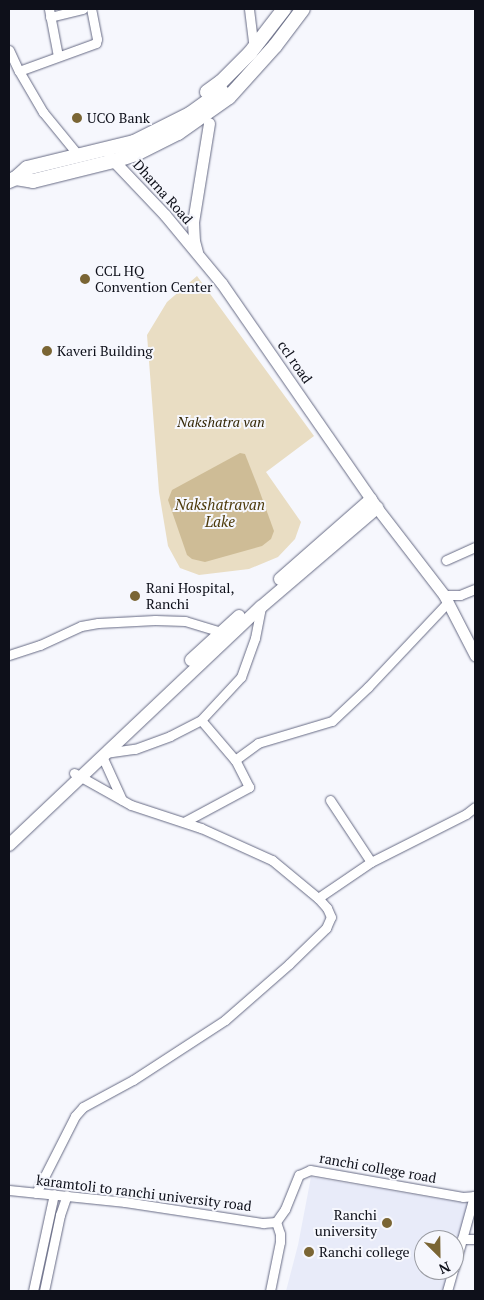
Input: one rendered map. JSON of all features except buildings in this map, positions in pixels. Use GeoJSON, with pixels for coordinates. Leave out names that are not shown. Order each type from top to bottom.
{"type":"FeatureCollection","features":[{"type":"Feature","properties":{"kind":"main road"},"geometry":{"type":"LineString","coordinates":[[13,180],[33,180],[114,161],[138,153],[186,122],[190,105],[222,82],[254,48],[284,9]]}},
{"type":"Feature","properties":{"kind":"main road"},"geometry":{"type":"LineString","coordinates":[[244,76],[294,9]]}},
{"type":"Feature","properties":{"kind":"main road"},"geometry":{"type":"LineString","coordinates":[[13,180],[27,168],[134,142],[186,122],[219,106],[303,9]]}},
{"type":"Feature","properties":{"kind":"main road"},"geometry":{"type":"LineString","coordinates":[[186,122],[202,127],[230,107],[268,68],[314,9]]}},
{"type":"Feature","properties":{"kind":"main road"},"geometry":{"type":"LineString","coordinates":[[9,845],[76,775],[104,755],[223,636],[261,607],[374,503]]}},
{"type":"Feature","properties":{"kind":"main road"},"geometry":{"type":"LineString","coordinates":[[9,835],[76,775],[223,636],[374,503]]}},
{"type":"Feature","properties":{"kind":"street"},"geometry":{"type":"LineString","coordinates":[[58,56],[50,13],[83,9]]}},
{"type":"Feature","properties":{"kind":"street"},"geometry":{"type":"LineString","coordinates":[[19,71],[96,43],[91,9]]}},
{"type":"Feature","properties":{"kind":"street"},"geometry":{"type":"LineString","coordinates":[[248,9],[254,48]]}},
{"type":"Feature","properties":{"kind":"street"},"geometry":{"type":"LineString","coordinates":[[9,50],[19,71],[44,112],[79,156]]}},
{"type":"Feature","properties":{"kind":"street","name":"ccl road"},"geometry":{"type":"LineString","coordinates":[[209,123],[193,222],[194,241],[198,256],[231,296],[374,503],[446,599],[475,655]]}},
{"type":"Feature","properties":{"kind":"street","name":"Dharna Road"},"geometry":{"type":"LineString","coordinates":[[104,150],[165,215],[198,256]]}},
{"type":"Feature","properties":{"kind":"street"},"geometry":{"type":"LineString","coordinates":[[446,560],[475,547]]}},
{"type":"Feature","properties":{"kind":"street"},"geometry":{"type":"LineString","coordinates":[[235,760],[258,742],[332,720],[368,686],[446,599],[475,589]]}},
{"type":"Feature","properties":{"kind":"street"},"geometry":{"type":"LineString","coordinates":[[122,800],[104,755],[136,749],[170,736],[201,720],[241,677],[255,638],[261,607]]}},
{"type":"Feature","properties":{"kind":"street"},"geometry":{"type":"LineString","coordinates":[[9,655],[40,645],[81,626],[98,623],[155,620],[185,621],[223,636]]}},
{"type":"Feature","properties":{"kind":"street"},"geometry":{"type":"LineString","coordinates":[[184,822],[249,787],[235,760],[201,720]]}},
{"type":"Feature","properties":{"kind":"street"},"geometry":{"type":"LineString","coordinates":[[36,1193],[75,1116],[83,1107],[133,1080],[225,1020],[289,964],[326,928],[331,917],[327,908],[318,898],[272,860],[184,822],[122,800],[76,775]]}},
{"type":"Feature","properties":{"kind":"street"},"geometry":{"type":"LineString","coordinates":[[330,800],[371,862]]}},
{"type":"Feature","properties":{"kind":"street"},"geometry":{"type":"LineString","coordinates":[[318,898],[371,862],[475,808]]}},
{"type":"Feature","properties":{"kind":"street","name":"ranchi college road"},"geometry":{"type":"LineString","coordinates":[[276,1222],[285,1209],[299,1175],[310,1170],[463,1197],[475,1196]]}},
{"type":"Feature","properties":{"kind":"street","name":"karamtoli to ranchi university road"},"geometry":{"type":"LineString","coordinates":[[9,1190],[67,1195],[263,1223],[276,1222]]}},
{"type":"Feature","properties":{"kind":"street"},"geometry":{"type":"LineString","coordinates":[[33,1291],[54,1194]]}},
{"type":"Feature","properties":{"kind":"street"},"geometry":{"type":"LineString","coordinates":[[44,1291],[60,1215],[67,1195]]}},
{"type":"Feature","properties":{"kind":"street"},"geometry":{"type":"LineString","coordinates":[[464,1232],[475,1196]]}},
{"type":"Feature","properties":{"kind":"street"},"geometry":{"type":"LineString","coordinates":[[270,1291],[280,1242],[280,1234],[276,1222]]}},
{"type":"Feature","properties":{"kind":"shaded area","name":"Ranchi university"},"geometry":{"type":"Polygon","coordinates":[[[311,1177],[475,1205],[464,1246],[464,1230],[414,1230],[414,1280],[455,1280],[452,1291],[286,1291],[298,1245],[311,1177]]]}},
{"type":"Feature","properties":{"kind":"green space","name":"Nakshatra van"},"geometry":{"type":"Polygon","coordinates":[[[197,276],[314,436],[266,472],[301,522],[295,539],[278,557],[249,569],[199,575],[180,568],[168,546],[159,492],[147,335],[167,302],[197,276]]]}},
{"type":"Feature","properties":{"kind":"water","name":"Nakshatravan Lake"},"geometry":{"type":"Polygon","coordinates":[[[240,453],[245,454],[274,531],[271,539],[262,546],[205,562],[192,559],[187,555],[168,500],[172,490],[240,453]]]}},
{"type":"Feature","properties":{"kind":"place","name":"UCO Bank"},"geometry":{"type":"Point","coordinates":[77,118]}},
{"type":"Feature","properties":{"kind":"place","name":"CCL HQ Convention Center"},"geometry":{"type":"Point","coordinates":[85,279]}},
{"type":"Feature","properties":{"kind":"place","name":"Kaveri Building"},"geometry":{"type":"Point","coordinates":[47,351]}},
{"type":"Feature","properties":{"kind":"place","name":"Rani Hospital, Ranchi"},"geometry":{"type":"Point","coordinates":[135,596]}},
{"type":"Feature","properties":{"kind":"place","name":"Ranchi university"},"geometry":{"type":"Point","coordinates":[387,1223]}},
{"type":"Feature","properties":{"kind":"place","name":"Ranchi college"},"geometry":{"type":"Point","coordinates":[309,1252]}}]}
